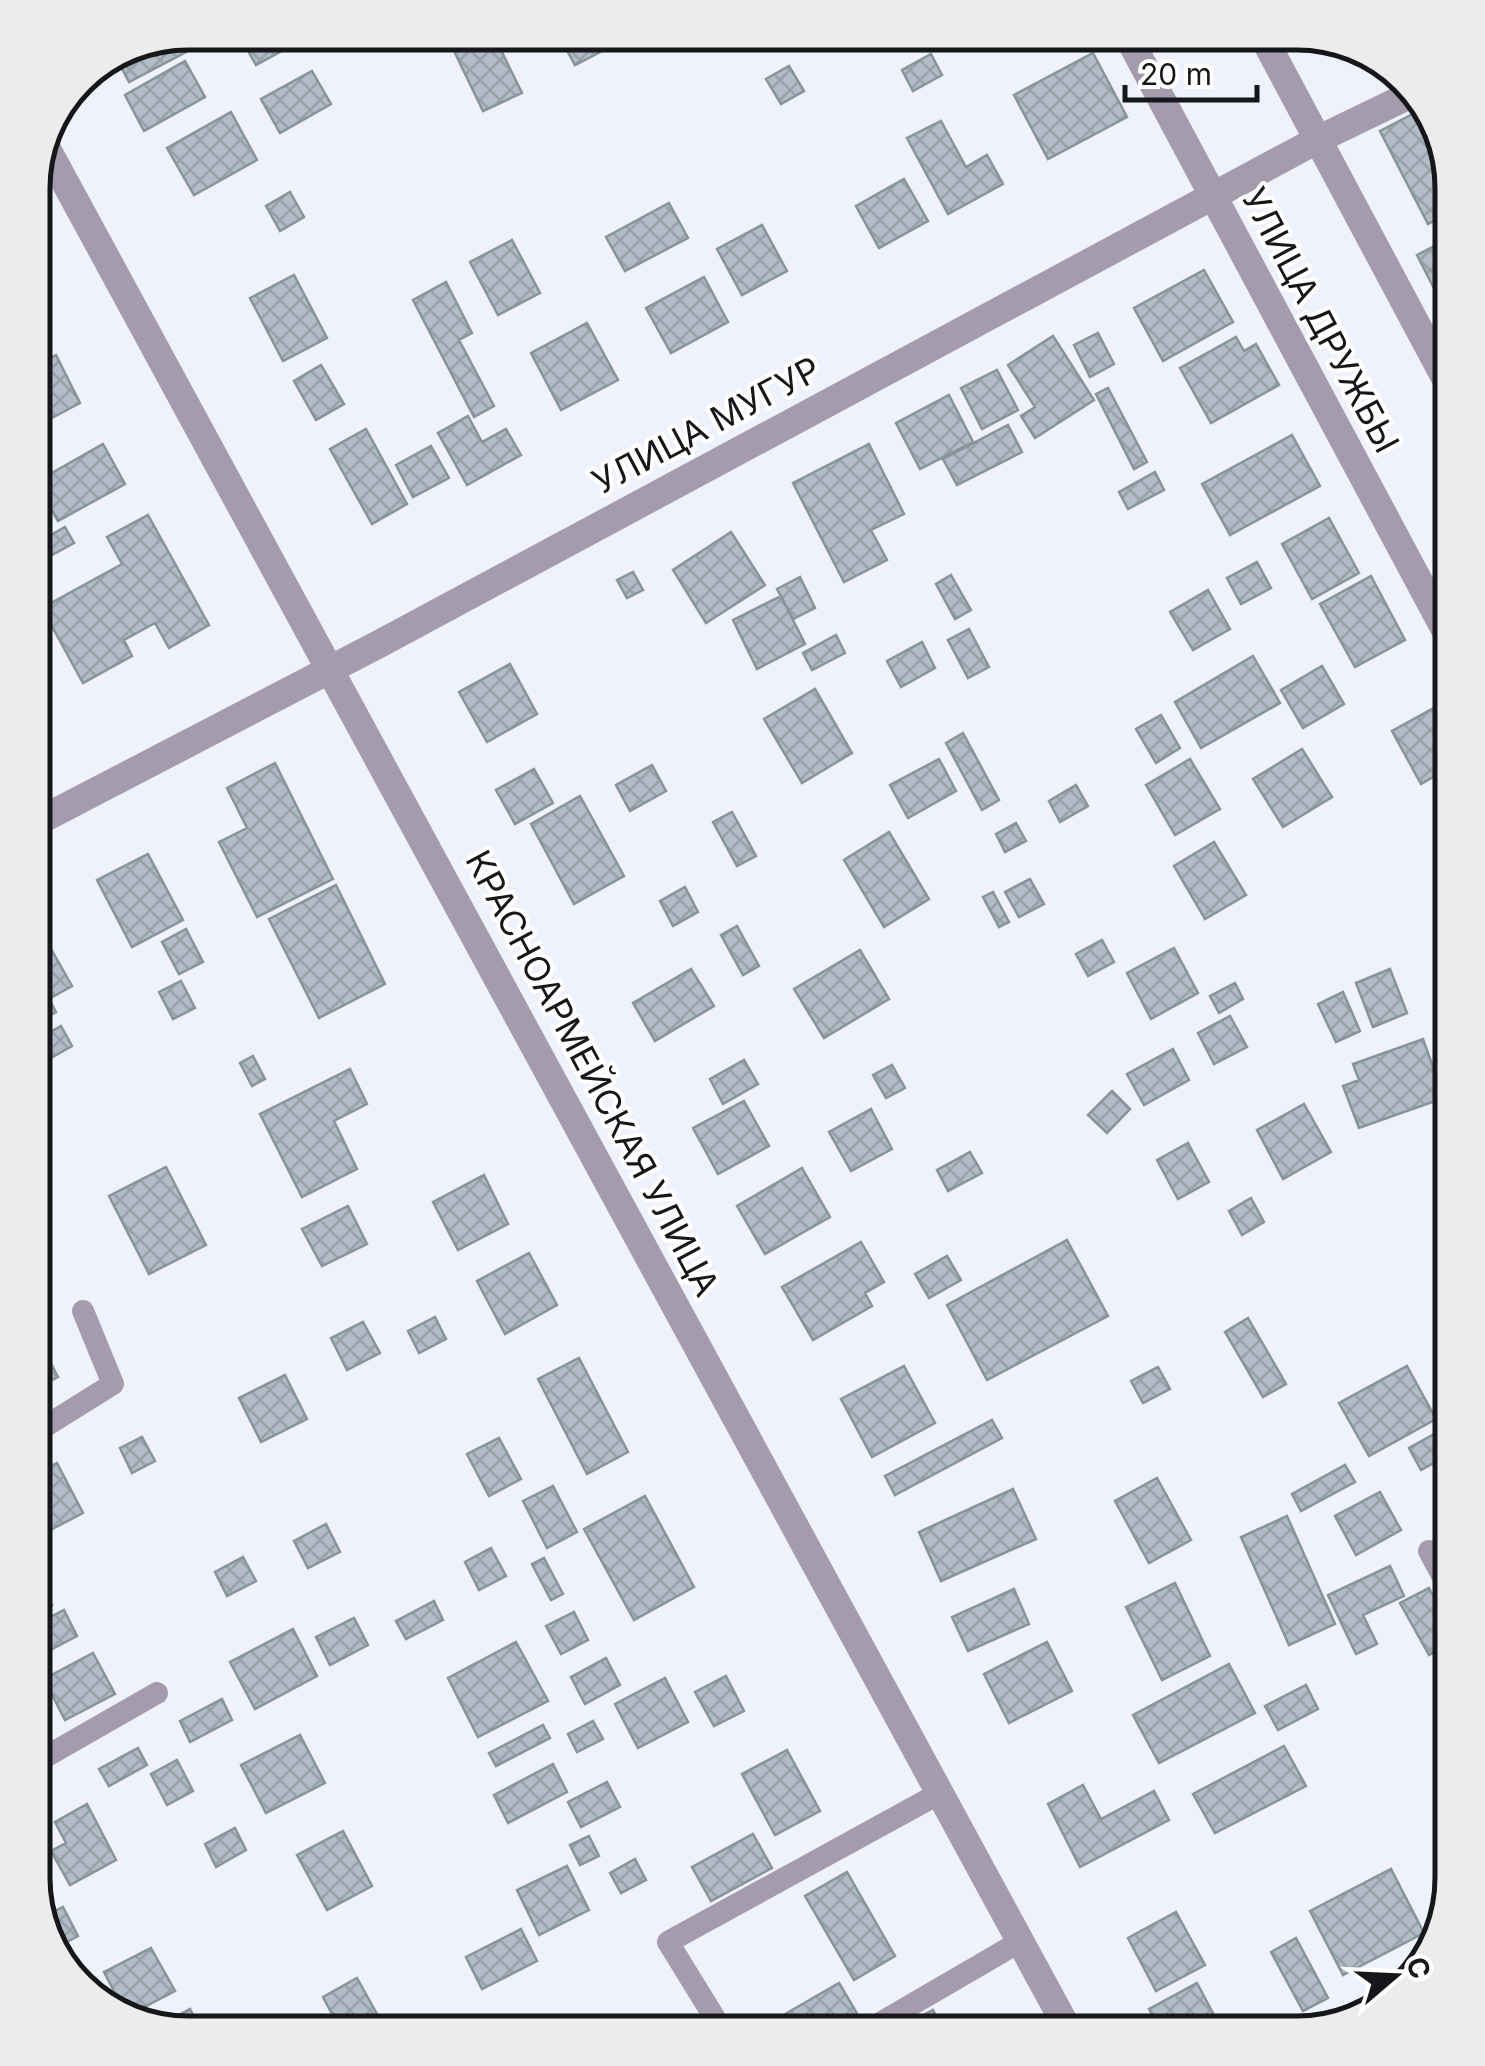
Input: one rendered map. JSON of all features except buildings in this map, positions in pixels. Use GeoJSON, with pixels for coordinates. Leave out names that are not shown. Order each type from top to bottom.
{"type":"FeatureCollection","features":[{"type":"Feature","properties":{"kind":"street","name":"УЛИЦА ДРУЖБЫ"},"geometry":{"type":"LineString","coordinates":[[1135,50],[1435,610]]}},
{"type":"Feature","properties":{"kind":"street"},"geometry":{"type":"LineString","coordinates":[[1271,50],[1435,359]]}},
{"type":"Feature","properties":{"kind":"street","name":"УЛИЦА МУГУР"},"geometry":{"type":"LineString","coordinates":[[50,815],[1401,98]]}},
{"type":"Feature","properties":{"kind":"street","name":"КРАСНОАРМЕЙСКАЯ УЛИЦА"},"geometry":{"type":"LineString","coordinates":[[53,160],[1060,2016]]}},
{"type":"Feature","properties":{"kind":"lane"},"geometry":{"type":"LineString","coordinates":[[50,1423],[113,1384],[83,1311]]}},
{"type":"Feature","properties":{"kind":"lane"},"geometry":{"type":"LineString","coordinates":[[1429,1551],[1435,1562]]}},
{"type":"Feature","properties":{"kind":"lane"},"geometry":{"type":"LineString","coordinates":[[50,1754],[157,1693]]}},
{"type":"Feature","properties":{"kind":"lane"},"geometry":{"type":"LineString","coordinates":[[714,2016],[668,1942],[940,1793]]}},
{"type":"Feature","properties":{"kind":"lane"},"geometry":{"type":"LineString","coordinates":[[893,2016],[1020,1941]]}}]}
